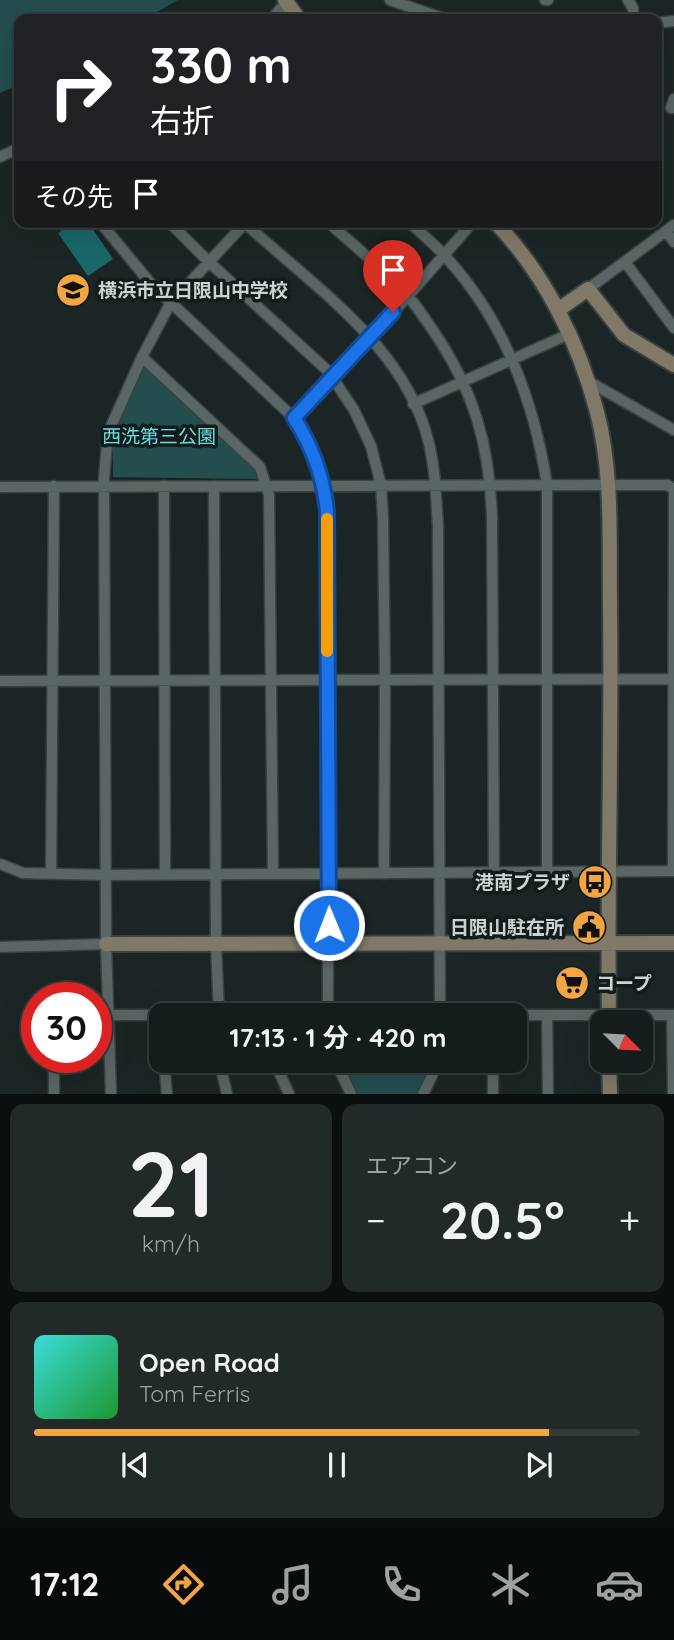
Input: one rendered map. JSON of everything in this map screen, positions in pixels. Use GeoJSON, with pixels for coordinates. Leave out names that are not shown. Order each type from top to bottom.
{"type":"FeatureCollection","features":[{"type":"Feature","properties":{"kind":"street"},"geometry":{"type":"LineString","coordinates":[[390,0],[431,14]]}},
{"type":"Feature","properties":{"kind":"street"},"geometry":{"type":"LineString","coordinates":[[674,99],[671,108],[674,108]]}},
{"type":"Feature","properties":{"kind":"street"},"geometry":{"type":"LineString","coordinates":[[104,228],[127,258],[170,304],[294,418],[317,459],[325,485],[328,1003]]}},
{"type":"Feature","properties":{"kind":"street"},"geometry":{"type":"LineString","coordinates":[[175,228],[333,377],[354,410],[371,446],[381,485],[385,680],[384,874]]}},
{"type":"Feature","properties":{"kind":"street"},"geometry":{"type":"LineString","coordinates":[[107,982],[105,486],[108,433],[142,357],[170,304],[240,228]]}},
{"type":"Feature","properties":{"kind":"street"},"geometry":{"type":"LineString","coordinates":[[250,228],[370,337],[394,369],[424,425],[436,485],[438,527],[438,1003]]}},
{"type":"Feature","properties":{"kind":"street"},"geometry":{"type":"LineString","coordinates":[[334,228],[408,296],[449,353],[478,416],[491,485],[494,872]]}},
{"type":"Feature","properties":{"kind":"street"},"geometry":{"type":"LineString","coordinates":[[415,228],[444,255],[472,290],[499,332],[527,396],[541,445],[547,485],[547,872]]}},
{"type":"Feature","properties":{"kind":"street"},"geometry":{"type":"LineString","coordinates":[[294,418],[468,228]]}},
{"type":"Feature","properties":{"kind":"street"},"geometry":{"type":"LineString","coordinates":[[501,228],[558,310],[587,381],[604,447],[611,680],[609,1010]]}},
{"type":"Feature","properties":{"kind":"street"},"geometry":{"type":"LineString","coordinates":[[558,310],[670,228],[674,242]]}},
{"type":"Feature","properties":{"kind":"street"},"geometry":{"type":"LineString","coordinates":[[625,262],[674,328]]}},
{"type":"Feature","properties":{"kind":"street"},"geometry":{"type":"LineString","coordinates":[[588,289],[624,335],[674,365]]}},
{"type":"Feature","properties":{"kind":"street"},"geometry":{"type":"LineString","coordinates":[[413,404],[569,334]]}},
{"type":"Feature","properties":{"kind":"street"},"geometry":{"type":"LineString","coordinates":[[142,357],[260,467],[267,486],[273,872]]}},
{"type":"Feature","properties":{"kind":"street"},"geometry":{"type":"LineString","coordinates":[[587,381],[674,430]]}},
{"type":"Feature","properties":{"kind":"street"},"geometry":{"type":"LineString","coordinates":[[0,487],[668,485],[674,489],[673,871],[107,875],[23,873],[0,864]]}},
{"type":"Feature","properties":{"kind":"street"},"geometry":{"type":"LineString","coordinates":[[51,874],[54,486]]}},
{"type":"Feature","properties":{"kind":"street"},"geometry":{"type":"LineString","coordinates":[[164,486],[165,873]]}},
{"type":"Feature","properties":{"kind":"street"},"geometry":{"type":"LineString","coordinates":[[214,486],[219,1003]]}},
{"type":"Feature","properties":{"kind":"street"},"geometry":{"type":"LineString","coordinates":[[0,681],[673,679]]}},
{"type":"Feature","properties":{"kind":"street"},"geometry":{"type":"LineString","coordinates":[[0,947],[216,943],[674,943]]}},
{"type":"Feature","properties":{"kind":"street"},"geometry":{"type":"LineString","coordinates":[[112,1015],[149,1014]]}},
{"type":"Feature","properties":{"kind":"street"},"geometry":{"type":"LineString","coordinates":[[527,1015],[590,1017]]}},
{"type":"Feature","properties":{"kind":"street"},"geometry":{"type":"LineString","coordinates":[[547,1015],[548,1094]]}},
{"type":"Feature","properties":{"kind":"street"},"geometry":{"type":"LineString","coordinates":[[653,1016],[673,1015],[673,1094]]}},
{"type":"Feature","properties":{"kind":"street"},"geometry":{"type":"LineString","coordinates":[[54,1073],[54,1094]]}},
{"type":"Feature","properties":{"kind":"street"},"geometry":{"type":"LineString","coordinates":[[110,1073],[111,1094]]}},
{"type":"Feature","properties":{"kind":"street"},"geometry":{"type":"LineString","coordinates":[[165,1073],[167,1094]]}},
{"type":"Feature","properties":{"kind":"street"},"geometry":{"type":"LineString","coordinates":[[222,1073],[227,1094]]}},
{"type":"Feature","properties":{"kind":"street"},"geometry":{"type":"LineString","coordinates":[[280,1073],[289,1094]]}},
{"type":"Feature","properties":{"kind":"street"},"geometry":{"type":"LineString","coordinates":[[341,1073],[351,1094]]}},
{"type":"Feature","properties":{"kind":"street"},"geometry":{"type":"LineString","coordinates":[[423,1094],[433,1073]]}},
{"type":"Feature","properties":{"kind":"street"},"geometry":{"type":"LineString","coordinates":[[493,1073],[493,1094]]}},
{"type":"Feature","properties":{"kind":"street"},"geometry":{"type":"LineString","coordinates":[[609,1073],[610,1094]]}},
{"type":"Feature","properties":{"kind":"green space"},"geometry":{"type":"Polygon","coordinates":[[[0,0],[178,0],[154,14],[14,14],[14,86],[0,93],[0,0]]]}},
{"type":"Feature","properties":{"kind":"green space","name":"西洗第三公園"},"geometry":{"type":"Polygon","coordinates":[[[149,367],[246,457],[256,471],[257,479],[113,477],[113,432],[144,368],[149,367]]]}},
{"type":"Feature","properties":{"kind":"green space"},"geometry":{"type":"Polygon","coordinates":[[[347,1073],[427,1073],[417,1094],[357,1094],[347,1073]]]}},
{"type":"Feature","properties":{"kind":"shaded area"},"geometry":{"type":"Polygon","coordinates":[[[65,228],[92,228],[113,259],[88,276],[58,233],[65,228]]]}},
{"type":"Feature","properties":{"kind":"slow traffic"},"geometry":{"type":"LineString","coordinates":[[327,519],[327,651]]}},
{"type":"Feature","properties":{"kind":"place","name":"横浜市立日限山中学校"},"geometry":{"type":"Point","coordinates":[73,290]}},
{"type":"Feature","properties":{"kind":"place","name":"港南プラザ"},"geometry":{"type":"Point","coordinates":[595,882]}},
{"type":"Feature","properties":{"kind":"place","name":"日限山駐在所"},"geometry":{"type":"Point","coordinates":[589,927]}},
{"type":"Feature","properties":{"kind":"place","name":"コープ"},"geometry":{"type":"Point","coordinates":[572,983]}},
{"type":"Feature","properties":{"kind":"route"},"geometry":{"type":"LineString","coordinates":[[329,925],[327,511],[325,485],[317,459],[294,418],[393,312]]}}]}
